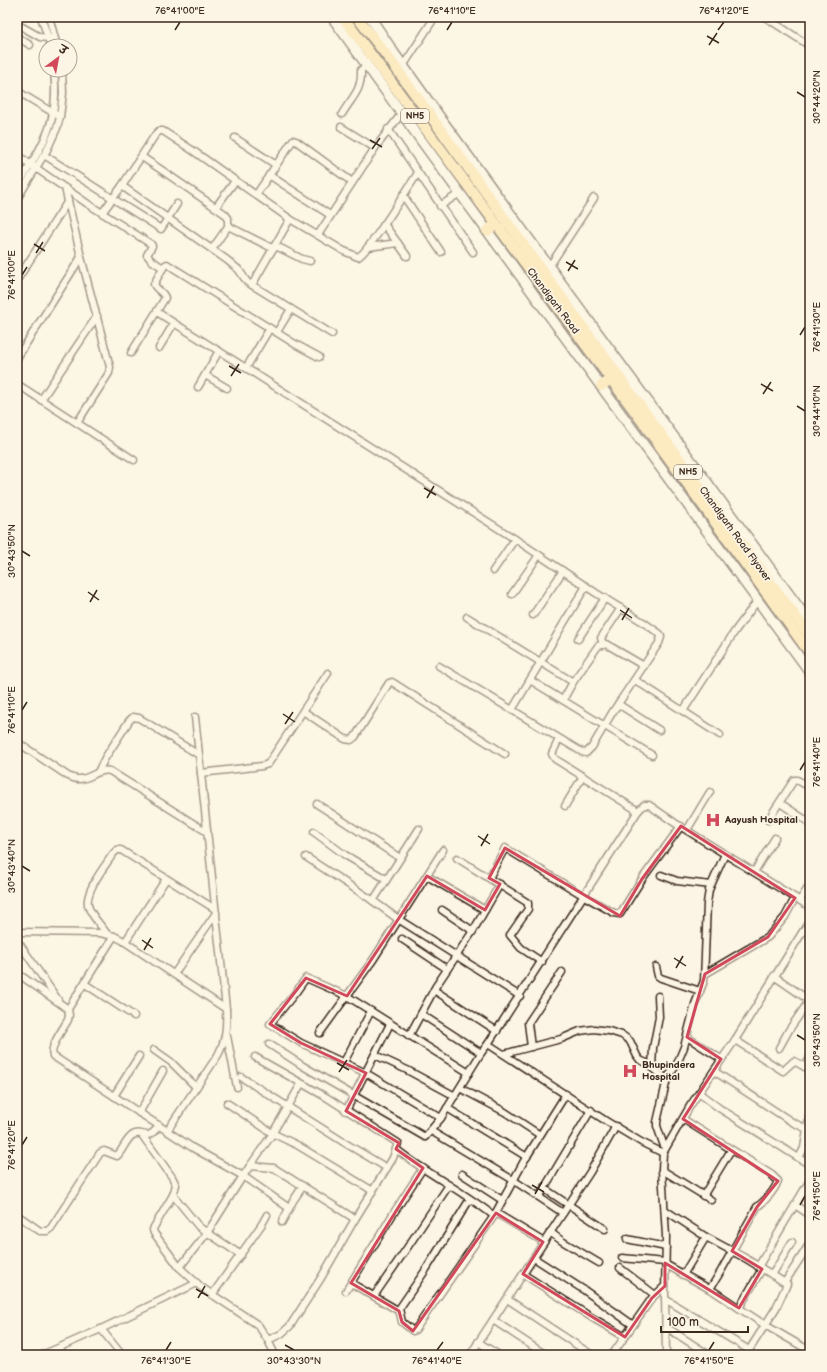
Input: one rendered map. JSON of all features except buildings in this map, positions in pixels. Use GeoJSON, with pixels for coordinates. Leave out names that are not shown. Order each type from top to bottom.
{"type":"FeatureCollection","features":[{"type":"Feature","properties":{"kind":"highway","name":"NH5"},"geometry":{"type":"LineString","coordinates":[[343,17],[496,224]]}},
{"type":"Feature","properties":{"kind":"highway","name":"NH5"},"geometry":{"type":"LineString","coordinates":[[357,17],[593,333]]}},
{"type":"Feature","properties":{"kind":"highway"},"geometry":{"type":"LineString","coordinates":[[487,231],[496,224]]}},
{"type":"Feature","properties":{"kind":"highway","name":"Chandigarh Road"},"geometry":{"type":"LineString","coordinates":[[496,224],[610,379]]}},
{"type":"Feature","properties":{"kind":"highway","name":"Chandigarh Road Flyover"},"geometry":{"type":"LineString","coordinates":[[593,333],[598,347],[810,636]]}},
{"type":"Feature","properties":{"kind":"highway","name":"Chandigarh Road Flyover"},"geometry":{"type":"LineString","coordinates":[[610,379],[810,653]]}},
{"type":"Feature","properties":{"kind":"highway"},"geometry":{"type":"LineString","coordinates":[[601,386],[610,379]]}},
{"type":"Feature","properties":{"kind":"main road"},"geometry":{"type":"LineString","coordinates":[[332,17],[810,672]]}},
{"type":"Feature","properties":{"kind":"main road"},"geometry":{"type":"LineString","coordinates":[[370,17],[477,177],[549,266],[593,333],[810,623]]}},
{"type":"Feature","properties":{"kind":"street"},"geometry":{"type":"LineString","coordinates":[[42,17],[51,38]]}},
{"type":"Feature","properties":{"kind":"street"},"geometry":{"type":"LineString","coordinates":[[49,17],[51,38]]}},
{"type":"Feature","properties":{"kind":"street"},"geometry":{"type":"LineString","coordinates":[[403,66],[435,17]]}},
{"type":"Feature","properties":{"kind":"street"},"geometry":{"type":"LineString","coordinates":[[765,17],[810,46]]}},
{"type":"Feature","properties":{"kind":"street"},"geometry":{"type":"LineString","coordinates":[[17,24],[40,37],[46,38]]}},
{"type":"Feature","properties":{"kind":"street"},"geometry":{"type":"LineString","coordinates":[[17,37],[30,45]]}},
{"type":"Feature","properties":{"kind":"street"},"geometry":{"type":"LineString","coordinates":[[342,114],[359,89],[361,70],[368,65]]}},
{"type":"Feature","properties":{"kind":"street"},"geometry":{"type":"LineString","coordinates":[[17,199],[47,136],[54,113],[56,92],[55,78]]}},
{"type":"Feature","properties":{"kind":"street"},"geometry":{"type":"LineString","coordinates":[[17,186],[44,155],[57,128],[64,93],[63,78]]}},
{"type":"Feature","properties":{"kind":"street"},"geometry":{"type":"LineString","coordinates":[[17,91],[60,117]]}},
{"type":"Feature","properties":{"kind":"street"},"geometry":{"type":"LineString","coordinates":[[318,235],[374,148],[402,113]]}},
{"type":"Feature","properties":{"kind":"street"},"geometry":{"type":"LineString","coordinates":[[341,126],[374,148]]}},
{"type":"Feature","properties":{"kind":"street"},"geometry":{"type":"LineString","coordinates":[[388,129],[473,252]]}},
{"type":"Feature","properties":{"kind":"street"},"geometry":{"type":"LineString","coordinates":[[102,213],[142,157],[155,135],[161,131],[192,150],[290,219],[356,257],[361,256],[368,247],[418,172]]}},
{"type":"Feature","properties":{"kind":"street"},"geometry":{"type":"LineString","coordinates":[[235,138],[276,165]]}},
{"type":"Feature","properties":{"kind":"street"},"geometry":{"type":"LineString","coordinates":[[256,195],[290,142],[294,140],[352,182]]}},
{"type":"Feature","properties":{"kind":"street"},"geometry":{"type":"LineString","coordinates":[[17,155],[152,245],[147,255],[151,260],[163,268]]}},
{"type":"Feature","properties":{"kind":"street"},"geometry":{"type":"LineString","coordinates":[[44,155],[161,230],[177,204]]}},
{"type":"Feature","properties":{"kind":"street"},"geometry":{"type":"LineString","coordinates":[[142,157],[169,174],[227,216],[228,225],[212,249]]}},
{"type":"Feature","properties":{"kind":"street"},"geometry":{"type":"LineString","coordinates":[[269,174],[330,216]]}},
{"type":"Feature","properties":{"kind":"street"},"geometry":{"type":"LineString","coordinates":[[216,208],[235,180]]}},
{"type":"Feature","properties":{"kind":"street"},"geometry":{"type":"LineString","coordinates":[[122,186],[235,266],[246,282],[332,334]]}},
{"type":"Feature","properties":{"kind":"street"},"geometry":{"type":"LineString","coordinates":[[65,188],[110,370],[77,423]]}},
{"type":"Feature","properties":{"kind":"street"},"geometry":{"type":"LineString","coordinates":[[440,206],[460,193]]}},
{"type":"Feature","properties":{"kind":"street"},"geometry":{"type":"LineString","coordinates":[[403,195],[435,240],[441,252]]}},
{"type":"Feature","properties":{"kind":"street"},"geometry":{"type":"LineString","coordinates":[[549,266],[594,198]]}},
{"type":"Feature","properties":{"kind":"street"},"geometry":{"type":"LineString","coordinates":[[17,280],[68,201]]}},
{"type":"Feature","properties":{"kind":"street"},"geometry":{"type":"LineString","coordinates":[[252,285],[290,219]]}},
{"type":"Feature","properties":{"kind":"street"},"geometry":{"type":"LineString","coordinates":[[384,224],[408,256]]}},
{"type":"Feature","properties":{"kind":"street"},"geometry":{"type":"LineString","coordinates":[[228,225],[254,240],[310,261]]}},
{"type":"Feature","properties":{"kind":"street"},"geometry":{"type":"LineString","coordinates":[[368,247],[398,243]]}},
{"type":"Feature","properties":{"kind":"street"},"geometry":{"type":"LineString","coordinates":[[17,358],[81,257]]}},
{"type":"Feature","properties":{"kind":"street"},"geometry":{"type":"LineString","coordinates":[[130,353],[166,296],[154,284],[165,264],[169,264],[319,357]]}},
{"type":"Feature","properties":{"kind":"street"},"geometry":{"type":"LineString","coordinates":[[277,332],[291,308]]}},
{"type":"Feature","properties":{"kind":"street"},"geometry":{"type":"LineString","coordinates":[[157,312],[643,622],[660,634],[661,637],[659,643],[586,753],[559,739],[439,666]]}},
{"type":"Feature","properties":{"kind":"street"},"geometry":{"type":"LineString","coordinates":[[41,400],[97,316]]}},
{"type":"Feature","properties":{"kind":"street"},"geometry":{"type":"LineString","coordinates":[[159,348],[174,324]]}},
{"type":"Feature","properties":{"kind":"street"},"geometry":{"type":"LineString","coordinates":[[246,368],[270,328]]}},
{"type":"Feature","properties":{"kind":"street"},"geometry":{"type":"LineString","coordinates":[[198,387],[219,351]]}},
{"type":"Feature","properties":{"kind":"street"},"geometry":{"type":"LineString","coordinates":[[205,375],[227,388]]}},
{"type":"Feature","properties":{"kind":"street"},"geometry":{"type":"LineString","coordinates":[[17,384],[134,460]]}},
{"type":"Feature","properties":{"kind":"street"},"geometry":{"type":"LineString","coordinates":[[493,571],[514,539]]}},
{"type":"Feature","properties":{"kind":"street"},"geometry":{"type":"LineString","coordinates":[[512,594],[539,555]]}},
{"type":"Feature","properties":{"kind":"street"},"geometry":{"type":"LineString","coordinates":[[533,615],[563,571]]}},
{"type":"Feature","properties":{"kind":"street"},"geometry":{"type":"LineString","coordinates":[[512,710],[586,586]]}},
{"type":"Feature","properties":{"kind":"street"},"geometry":{"type":"LineString","coordinates":[[578,639],[605,598]]}},
{"type":"Feature","properties":{"kind":"street"},"geometry":{"type":"LineString","coordinates":[[683,711],[758,600]]}},
{"type":"Feature","properties":{"kind":"street"},"geometry":{"type":"LineString","coordinates":[[603,645],[602,638],[621,608]]}},
{"type":"Feature","properties":{"kind":"street"},"geometry":{"type":"LineString","coordinates":[[467,617],[573,682]]}},
{"type":"Feature","properties":{"kind":"street"},"geometry":{"type":"LineString","coordinates":[[563,700],[573,682],[598,646],[606,644],[644,666]]}},
{"type":"Feature","properties":{"kind":"street"},"geometry":{"type":"LineString","coordinates":[[201,773],[268,764],[328,673]]}},
{"type":"Feature","properties":{"kind":"street"},"geometry":{"type":"LineString","coordinates":[[530,680],[652,755]]}},
{"type":"Feature","properties":{"kind":"street"},"geometry":{"type":"LineString","coordinates":[[635,680],[720,735]]}},
{"type":"Feature","properties":{"kind":"street"},"geometry":{"type":"LineString","coordinates":[[303,711],[345,739],[351,740],[355,737],[389,683],[392,682],[505,754]]}},
{"type":"Feature","properties":{"kind":"street"},"geometry":{"type":"LineString","coordinates":[[618,704],[659,730]]}},
{"type":"Feature","properties":{"kind":"street"},"geometry":{"type":"LineString","coordinates":[[98,772],[114,744],[133,717],[138,718],[199,755]]}},
{"type":"Feature","properties":{"kind":"street"},"geometry":{"type":"LineString","coordinates":[[195,717],[226,1009],[226,1032],[238,1087]]}},
{"type":"Feature","properties":{"kind":"street"},"geometry":{"type":"LineString","coordinates":[[559,739],[552,754],[553,758],[638,811]]}},
{"type":"Feature","properties":{"kind":"street"},"geometry":{"type":"LineString","coordinates":[[17,742],[68,776],[77,779],[88,777],[103,770],[110,771],[207,832]]}},
{"type":"Feature","properties":{"kind":"street"},"geometry":{"type":"LineString","coordinates":[[565,806],[583,776]]}},
{"type":"Feature","properties":{"kind":"street"},"geometry":{"type":"LineString","coordinates":[[768,820],[796,779],[810,787]]}},
{"type":"Feature","properties":{"kind":"street"},"geometry":{"type":"LineString","coordinates":[[687,830],[710,792]]}},
{"type":"Feature","properties":{"kind":"street"},"geometry":{"type":"LineString","coordinates":[[780,803],[810,823]]}},
{"type":"Feature","properties":{"kind":"street"},"geometry":{"type":"LineString","coordinates":[[317,804],[400,858]]}},
{"type":"Feature","properties":{"kind":"street"},"geometry":{"type":"LineString","coordinates":[[269,1044],[303,1066],[426,1137],[441,1118],[481,1053],[520,996],[638,811],[644,805],[650,805],[810,907]]}},
{"type":"Feature","properties":{"kind":"street"},"geometry":{"type":"LineString","coordinates":[[489,878],[505,848],[584,896],[614,913],[620,914],[642,879],[681,826]]}},
{"type":"Feature","properties":{"kind":"street"},"geometry":{"type":"LineString","coordinates":[[373,901],[419,829]]}},
{"type":"Feature","properties":{"kind":"street"},"geometry":{"type":"LineString","coordinates":[[314,832],[345,855],[386,879]]}},
{"type":"Feature","properties":{"kind":"street"},"geometry":{"type":"LineString","coordinates":[[754,872],[775,838]]}},
{"type":"Feature","properties":{"kind":"street"},"geometry":{"type":"LineString","coordinates":[[110,935],[91,912],[87,903],[90,890],[115,851],[121,850],[215,911]]}},
{"type":"Feature","properties":{"kind":"street"},"geometry":{"type":"LineString","coordinates":[[320,1033],[373,960],[443,850]]}},
{"type":"Feature","properties":{"kind":"street"},"geometry":{"type":"LineString","coordinates":[[666,1355],[666,1247],[662,1170],[664,1151],[657,1122],[667,1079],[677,1064],[684,1047],[695,1004],[704,981],[706,911],[711,885],[725,854]]}},
{"type":"Feature","properties":{"kind":"street"},"geometry":{"type":"LineString","coordinates":[[306,857],[398,919],[520,996]]}},
{"type":"Feature","properties":{"kind":"street"},"geometry":{"type":"LineString","coordinates":[[457,858],[528,902],[528,909],[510,935],[521,948],[542,962]]}},
{"type":"Feature","properties":{"kind":"street"},"geometry":{"type":"LineString","coordinates":[[661,875],[677,881],[711,885]]}},
{"type":"Feature","properties":{"kind":"street"},"geometry":{"type":"LineString","coordinates":[[427,876],[485,910]]}},
{"type":"Feature","properties":{"kind":"street"},"geometry":{"type":"LineString","coordinates":[[125,942],[166,879]]}},
{"type":"Feature","properties":{"kind":"street"},"geometry":{"type":"LineString","coordinates":[[409,1036],[434,990],[473,931],[500,884]]}},
{"type":"Feature","properties":{"kind":"street"},"geometry":{"type":"LineString","coordinates":[[705,974],[774,932],[810,885]]}},
{"type":"Feature","properties":{"kind":"street"},"geometry":{"type":"LineString","coordinates":[[442,910],[473,931]]}},
{"type":"Feature","properties":{"kind":"street"},"geometry":{"type":"LineString","coordinates":[[174,974],[215,911]]}},
{"type":"Feature","properties":{"kind":"street"},"geometry":{"type":"LineString","coordinates":[[664,1151],[699,1093],[735,1040],[810,920]]}},
{"type":"Feature","properties":{"kind":"street"},"geometry":{"type":"LineString","coordinates":[[17,932],[110,935],[125,942],[226,1009]]}},
{"type":"Feature","properties":{"kind":"street"},"geometry":{"type":"LineString","coordinates":[[68,1009],[84,984],[110,935]]}},
{"type":"Feature","properties":{"kind":"street"},"geometry":{"type":"LineString","coordinates":[[402,939],[447,969]]}},
{"type":"Feature","properties":{"kind":"street"},"geometry":{"type":"LineString","coordinates":[[17,940],[60,1002]]}},
{"type":"Feature","properties":{"kind":"street"},"geometry":{"type":"LineString","coordinates":[[656,967],[658,976],[661,978],[700,991]]}},
{"type":"Feature","properties":{"kind":"street"},"geometry":{"type":"LineString","coordinates":[[531,1047],[528,1023],[562,972]]}},
{"type":"Feature","properties":{"kind":"street"},"geometry":{"type":"LineString","coordinates":[[17,973],[68,1009],[68,1020],[52,1047],[52,1054],[57,1060],[193,1148],[243,1176],[289,1208]]}},
{"type":"Feature","properties":{"kind":"street"},"geometry":{"type":"LineString","coordinates":[[774,976],[810,1001],[789,1030],[779,1048]]}},
{"type":"Feature","properties":{"kind":"street"},"geometry":{"type":"LineString","coordinates":[[441,1118],[366,1073],[301,1043],[270,1024],[306,978],[347,996],[470,1073]]}},
{"type":"Feature","properties":{"kind":"street"},"geometry":{"type":"LineString","coordinates":[[84,984],[134,1016]]}},
{"type":"Feature","properties":{"kind":"street"},"geometry":{"type":"LineString","coordinates":[[434,990],[497,1031]]}},
{"type":"Feature","properties":{"kind":"street"},"geometry":{"type":"LineString","coordinates":[[658,996],[659,1017],[651,1064],[653,1070],[667,1079]]}},
{"type":"Feature","properties":{"kind":"street"},"geometry":{"type":"LineString","coordinates":[[344,1062],[371,1011]]}},
{"type":"Feature","properties":{"kind":"street"},"geometry":{"type":"LineString","coordinates":[[421,1014],[481,1053]]}},
{"type":"Feature","properties":{"kind":"street"},"geometry":{"type":"LineString","coordinates":[[346,1111],[390,1024]]}},
{"type":"Feature","properties":{"kind":"street"},"geometry":{"type":"LineString","coordinates":[[504,1054],[561,1039],[580,1031],[594,1029],[617,1033],[627,1038],[633,1046],[637,1056],[644,1062],[651,1064]]}},
{"type":"Feature","properties":{"kind":"street"},"geometry":{"type":"LineString","coordinates":[[167,1131],[218,1055],[222,1048],[226,1032]]}},
{"type":"Feature","properties":{"kind":"street"},"geometry":{"type":"LineString","coordinates":[[687,1037],[721,1059]]}},
{"type":"Feature","properties":{"kind":"street"},"geometry":{"type":"LineString","coordinates":[[735,1040],[782,1071],[784,1071],[794,1061],[808,1067],[810,1058]]}},
{"type":"Feature","properties":{"kind":"street"},"geometry":{"type":"LineString","coordinates":[[488,1044],[641,1142],[664,1151]]}},
{"type":"Feature","properties":{"kind":"street"},"geometry":{"type":"LineString","coordinates":[[154,1050],[171,1062],[196,1087]]}},
{"type":"Feature","properties":{"kind":"street"},"geometry":{"type":"LineString","coordinates":[[375,1055],[407,1070],[455,1096]]}},
{"type":"Feature","properties":{"kind":"street"},"geometry":{"type":"LineString","coordinates":[[114,1096],[139,1056]]}},
{"type":"Feature","properties":{"kind":"street"},"geometry":{"type":"LineString","coordinates":[[255,1057],[326,1098],[399,1144],[387,1168],[355,1219],[321,1278],[290,1326],[280,1334],[268,1340]]}},
{"type":"Feature","properties":{"kind":"street"},"geometry":{"type":"LineString","coordinates":[[139,1113],[163,1071]]}},
{"type":"Feature","properties":{"kind":"street"},"geometry":{"type":"LineString","coordinates":[[714,1071],[792,1122],[807,1129]]}},
{"type":"Feature","properties":{"kind":"street"},"geometry":{"type":"LineString","coordinates":[[241,1077],[387,1168]]}},
{"type":"Feature","properties":{"kind":"street"},"geometry":{"type":"LineString","coordinates":[[179,1267],[207,1233],[272,1133],[301,1084]]}},
{"type":"Feature","properties":{"kind":"street"},"geometry":{"type":"LineString","coordinates":[[460,1088],[505,1112],[540,1135]]}},
{"type":"Feature","properties":{"kind":"street"},"geometry":{"type":"LineString","coordinates":[[699,1093],[719,1108],[810,1165]]}},
{"type":"Feature","properties":{"kind":"street"},"geometry":{"type":"LineString","coordinates":[[470,1199],[425,1272],[399,1310],[403,1324],[413,1331],[495,1214],[513,1180],[566,1094]]}},
{"type":"Feature","properties":{"kind":"street"},"geometry":{"type":"LineString","coordinates":[[227,1103],[272,1133],[297,1146],[372,1191]]}},
{"type":"Feature","properties":{"kind":"street"},"geometry":{"type":"LineString","coordinates":[[447,1108],[527,1157]]}},
{"type":"Feature","properties":{"kind":"street"},"geometry":{"type":"LineString","coordinates":[[539,1198],[592,1110]]}},
{"type":"Feature","properties":{"kind":"street"},"geometry":{"type":"LineString","coordinates":[[798,1158],[803,1151],[809,1117]]}},
{"type":"Feature","properties":{"kind":"street"},"geometry":{"type":"LineString","coordinates":[[683,1119],[772,1175],[778,1181],[776,1187],[766,1200],[757,1207],[710,1289]]}},
{"type":"Feature","properties":{"kind":"street"},"geometry":{"type":"LineString","coordinates":[[17,1215],[40,1231],[47,1232],[100,1153],[104,1151],[117,1156],[133,1135],[152,1134],[159,1125]]}},
{"type":"Feature","properties":{"kind":"street"},"geometry":{"type":"LineString","coordinates":[[470,1355],[590,1172],[616,1126]]}},
{"type":"Feature","properties":{"kind":"street"},"geometry":{"type":"LineString","coordinates":[[431,1131],[513,1180],[563,1213]]}},
{"type":"Feature","properties":{"kind":"street"},"geometry":{"type":"LineString","coordinates":[[142,1135],[175,1182],[176,1186],[173,1195],[153,1230],[179,1267],[212,1295],[236,1309],[258,1325],[268,1340],[275,1355]]}},
{"type":"Feature","properties":{"kind":"street"},"geometry":{"type":"LineString","coordinates":[[396,1149],[470,1199],[544,1242]]}},
{"type":"Feature","properties":{"kind":"street"},"geometry":{"type":"LineString","coordinates":[[703,1196],[731,1150]]}},
{"type":"Feature","properties":{"kind":"street"},"geometry":{"type":"LineString","coordinates":[[803,1151],[810,1153]]}},
{"type":"Feature","properties":{"kind":"street"},"geometry":{"type":"LineString","coordinates":[[250,1166],[274,1168],[355,1219]]}},
{"type":"Feature","properties":{"kind":"street"},"geometry":{"type":"LineString","coordinates":[[346,1291],[392,1214],[423,1168]]}},
{"type":"Feature","properties":{"kind":"street"},"geometry":{"type":"LineString","coordinates":[[662,1170],[711,1200]]}},
{"type":"Feature","properties":{"kind":"street"},"geometry":{"type":"LineString","coordinates":[[462,1174],[502,1200]]}},
{"type":"Feature","properties":{"kind":"street"},"geometry":{"type":"LineString","coordinates":[[740,1308],[760,1268],[810,1180]]}},
{"type":"Feature","properties":{"kind":"street"},"geometry":{"type":"LineString","coordinates":[[374,1296],[449,1185]]}},
{"type":"Feature","properties":{"kind":"street"},"geometry":{"type":"LineString","coordinates":[[282,1222],[303,1186]]}},
{"type":"Feature","properties":{"kind":"street"},"geometry":{"type":"LineString","coordinates":[[545,1189],[605,1229]]}},
{"type":"Feature","properties":{"kind":"street"},"geometry":{"type":"LineString","coordinates":[[173,1195],[199,1227],[241,1255]]}},
{"type":"Feature","properties":{"kind":"street"},"geometry":{"type":"LineString","coordinates":[[795,1205],[810,1215]]}},
{"type":"Feature","properties":{"kind":"street"},"geometry":{"type":"LineString","coordinates":[[665,1210],[706,1237],[733,1251],[787,1284],[776,1308],[747,1352],[665,1299]]}},
{"type":"Feature","properties":{"kind":"street"},"geometry":{"type":"LineString","coordinates":[[212,1295],[241,1255],[267,1215]]}},
{"type":"Feature","properties":{"kind":"street"},"geometry":{"type":"LineString","coordinates":[[550,1232],[599,1263]]}},
{"type":"Feature","properties":{"kind":"street"},"geometry":{"type":"LineString","coordinates":[[684,1275],[706,1237]]}},
{"type":"Feature","properties":{"kind":"street"},"geometry":{"type":"LineString","coordinates":[[627,1239],[666,1247]]}},
{"type":"Feature","properties":{"kind":"street"},"geometry":{"type":"LineString","coordinates":[[772,1275],[792,1242]]}},
{"type":"Feature","properties":{"kind":"street"},"geometry":{"type":"LineString","coordinates":[[784,1282],[810,1243]]}},
{"type":"Feature","properties":{"kind":"street"},"geometry":{"type":"LineString","coordinates":[[534,1258],[584,1290],[633,1326]]}},
{"type":"Feature","properties":{"kind":"street"},"geometry":{"type":"LineString","coordinates":[[622,1258],[665,1263],[810,1351]]}},
{"type":"Feature","properties":{"kind":"street"},"geometry":{"type":"LineString","coordinates":[[620,1268],[656,1295]]}},
{"type":"Feature","properties":{"kind":"street"},"geometry":{"type":"LineString","coordinates":[[523,1274],[625,1337]]}},
{"type":"Feature","properties":{"kind":"street"},"geometry":{"type":"LineString","coordinates":[[42,1355],[101,1329],[197,1283]]}},
{"type":"Feature","properties":{"kind":"street"},"geometry":{"type":"LineString","coordinates":[[351,1283],[399,1310]]}},
{"type":"Feature","properties":{"kind":"street"},"geometry":{"type":"LineString","coordinates":[[612,1355],[656,1295],[665,1286]]}},
{"type":"Feature","properties":{"kind":"street"},"geometry":{"type":"LineString","coordinates":[[507,1299],[592,1355]]}},
{"type":"Feature","properties":{"kind":"street"},"geometry":{"type":"LineString","coordinates":[[493,1320],[546,1355]]}},
{"type":"Feature","properties":{"kind":"street"},"geometry":{"type":"LineString","coordinates":[[666,1327],[710,1355]]}},
{"type":"Feature","properties":{"kind":"street"},"geometry":{"type":"LineString","coordinates":[[101,1329],[122,1355]]}},
{"type":"Feature","properties":{"kind":"street"},"geometry":{"type":"LineString","coordinates":[[478,1342],[498,1355]]}},
{"type":"Feature","properties":{"kind":"highlighted area"},"geometry":{"type":"Polygon","coordinates":[[[681,826],[795,898],[768,937],[705,974],[687,1037],[721,1059],[683,1119],[778,1181],[757,1207],[732,1251],[762,1269],[739,1308],[665,1263],[665,1286],[652,1298],[625,1337],[523,1274],[543,1242],[496,1213],[413,1331],[402,1322],[399,1311],[351,1283],[423,1168],[396,1149],[399,1143],[346,1111],[366,1073],[301,1043],[270,1024],[306,978],[347,996],[427,876],[485,910],[500,884],[489,878],[505,848],[620,916],[642,879],[681,826]]]}},
{"type":"Feature","properties":{"kind":"place","name":"Aayush Hospital"},"geometry":{"type":"Point","coordinates":[713,820]}},
{"type":"Feature","properties":{"kind":"place","name":"Bhupindera Hospital"},"geometry":{"type":"Point","coordinates":[630,1071]}}]}
